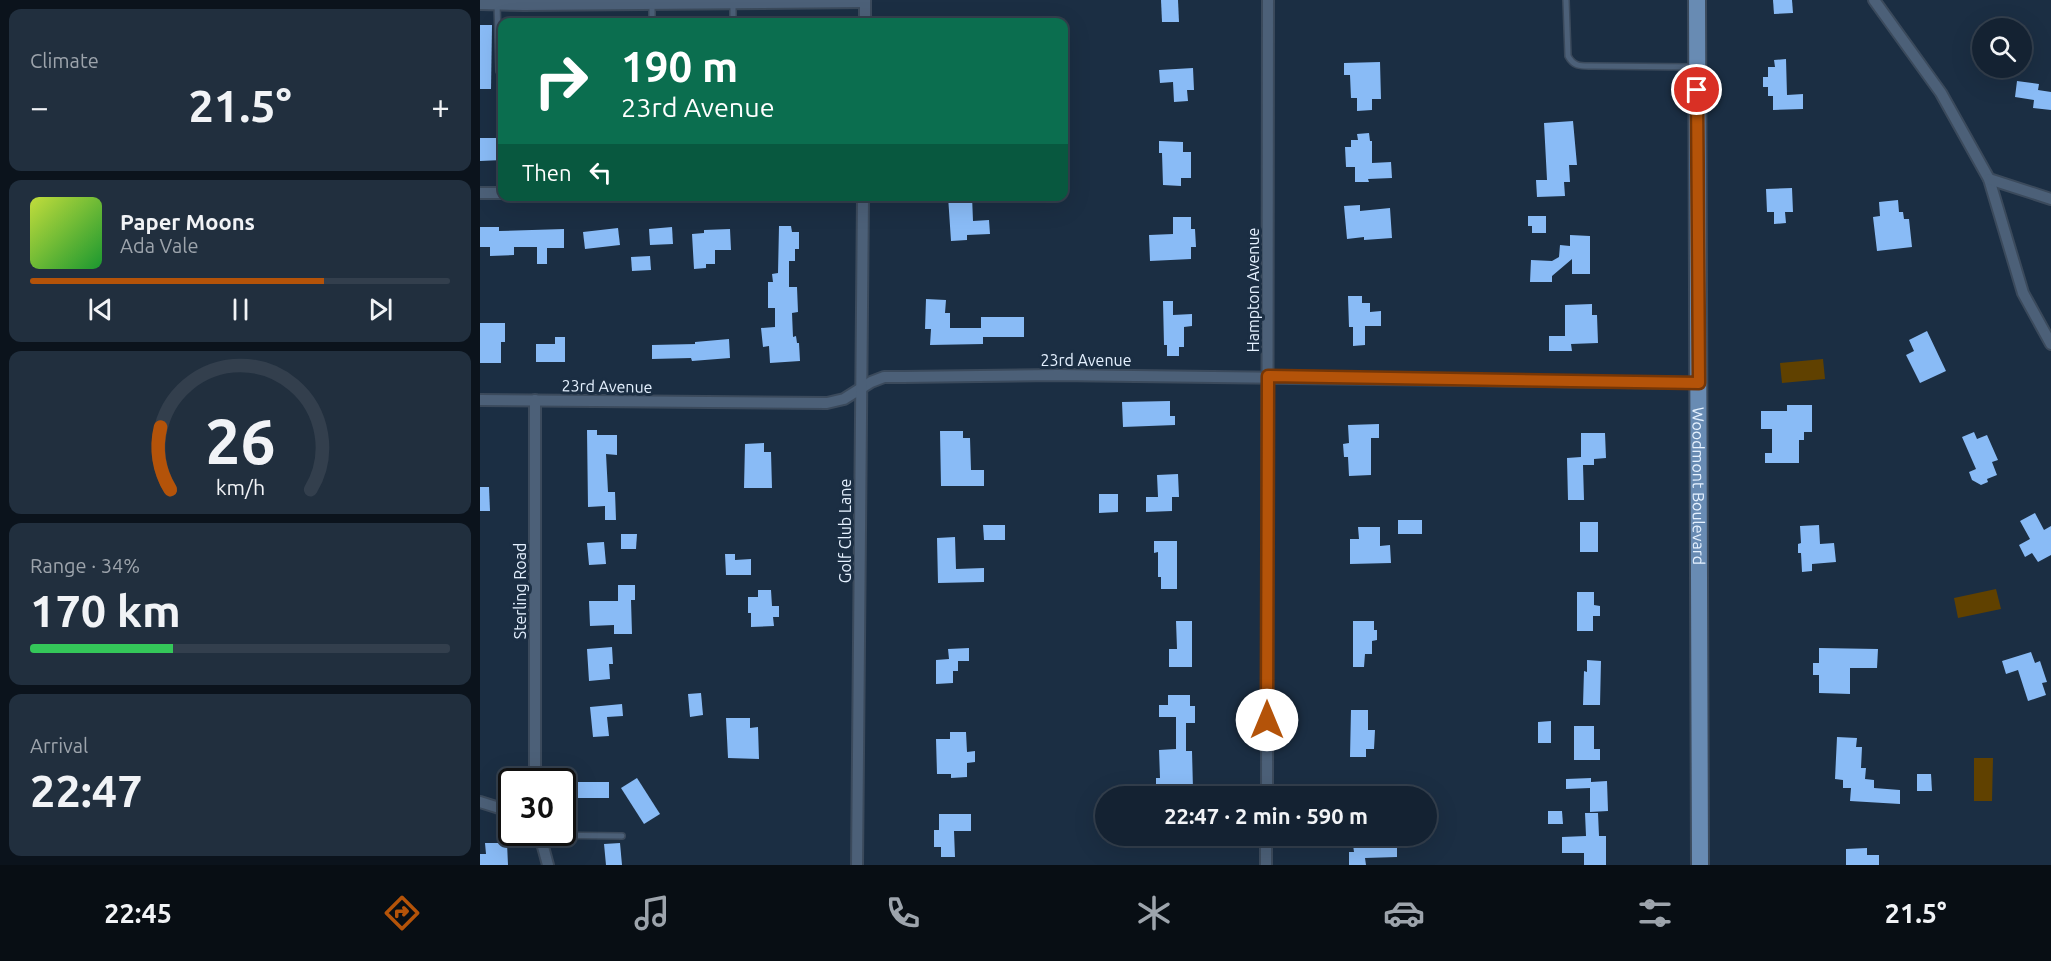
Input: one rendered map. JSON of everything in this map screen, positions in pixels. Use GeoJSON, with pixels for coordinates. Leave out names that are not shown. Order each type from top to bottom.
{"type":"FeatureCollection","features":[{"type":"Feature","properties":{"kind":"main road","name":"Woodmont Boulevard"},"geometry":{"type":"LineString","coordinates":[[1697,0],[1700,865]]}},
{"type":"Feature","properties":{"kind":"street","name":"Hampton Avenue"},"geometry":{"type":"LineString","coordinates":[[1267,786],[1268,0]]}},
{"type":"Feature","properties":{"kind":"street"},"geometry":{"type":"LineString","coordinates":[[1874,0],[1941,93],[1989,179],[2023,293],[2051,344]]}},
{"type":"Feature","properties":{"kind":"street"},"geometry":{"type":"LineString","coordinates":[[480,4],[733,4],[865,1],[865,18]]}},
{"type":"Feature","properties":{"kind":"street"},"geometry":{"type":"LineString","coordinates":[[1989,179],[2051,199]]}},
{"type":"Feature","properties":{"kind":"street"},"geometry":{"type":"LineString","coordinates":[[480,193],[498,193]]}},
{"type":"Feature","properties":{"kind":"street","name":"Golf Club Lane"},"geometry":{"type":"LineString","coordinates":[[857,865],[863,201]]}},
{"type":"Feature","properties":{"kind":"street","name":"23rd Avenue"},"geometry":{"type":"LineString","coordinates":[[480,400],[827,403],[844,399],[884,377],[1268,376],[1699,383]]}},
{"type":"Feature","properties":{"kind":"street","name":"Sterling Road"},"geometry":{"type":"LineString","coordinates":[[535,400],[536,768]]}},
{"type":"Feature","properties":{"kind":"street"},"geometry":{"type":"LineString","coordinates":[[480,802],[498,808]]}},
{"type":"Feature","properties":{"kind":"street"},"geometry":{"type":"LineString","coordinates":[[542,846],[548,865]]}},
{"type":"Feature","properties":{"kind":"street"},"geometry":{"type":"LineString","coordinates":[[1266,846],[1266,865]]}},
{"type":"Feature","properties":{"kind":"lane"},"geometry":{"type":"LineString","coordinates":[[1566,0],[1568,56],[1571,63],[1577,66],[1697,67]]}},
{"type":"Feature","properties":{"kind":"lane"},"geometry":{"type":"LineString","coordinates":[[497,4],[498,38]]}},
{"type":"Feature","properties":{"kind":"lane"},"geometry":{"type":"LineString","coordinates":[[652,4],[652,18]]}},
{"type":"Feature","properties":{"kind":"lane"},"geometry":{"type":"LineString","coordinates":[[733,4],[733,18]]}},
{"type":"Feature","properties":{"kind":"lane"},"geometry":{"type":"LineString","coordinates":[[576,835],[622,836]]}},
{"type":"Feature","properties":{"kind":"shaded area"},"geometry":{"type":"Polygon","coordinates":[[[1823,359],[1825,379],[1782,383],[1780,363],[1823,359]]]}},
{"type":"Feature","properties":{"kind":"shaded area"},"geometry":{"type":"Polygon","coordinates":[[[1996,589],[2001,609],[1958,618],[1954,598],[1996,589]]]}},
{"type":"Feature","properties":{"kind":"shaded area"},"geometry":{"type":"Polygon","coordinates":[[[1974,758],[1993,758],[1992,801],[1974,801],[1974,758]]]}},
{"type":"Feature","properties":{"kind":"building"},"geometry":{"type":"Polygon","coordinates":[[[1161,0],[1178,0],[1179,22],[1162,22],[1161,0]]]}},
{"type":"Feature","properties":{"kind":"building"},"geometry":{"type":"Polygon","coordinates":[[[1773,0],[1792,0],[1793,13],[1774,14],[1773,0]]]}},
{"type":"Feature","properties":{"kind":"building"},"geometry":{"type":"Polygon","coordinates":[[[480,25],[492,25],[491,89],[480,89],[480,25]]]}},
{"type":"Feature","properties":{"kind":"building"},"geometry":{"type":"Polygon","coordinates":[[[1786,59],[1787,95],[1803,94],[1803,109],[1773,110],[1773,96],[1768,96],[1768,87],[1763,87],[1763,77],[1768,77],[1768,67],[1775,67],[1774,60],[1786,59]]]}},
{"type":"Feature","properties":{"kind":"building"},"geometry":{"type":"Polygon","coordinates":[[[1380,62],[1381,99],[1372,99],[1372,110],[1357,111],[1357,98],[1351,98],[1350,75],[1344,75],[1344,63],[1380,62]]]}},
{"type":"Feature","properties":{"kind":"building"},"geometry":{"type":"Polygon","coordinates":[[[1193,68],[1194,90],[1187,90],[1188,101],[1174,102],[1173,82],[1160,83],[1159,70],[1193,68]]]}},
{"type":"Feature","properties":{"kind":"building"},"geometry":{"type":"Polygon","coordinates":[[[2017,81],[2039,84],[2038,90],[2051,92],[2051,110],[2033,108],[2034,100],[2015,97],[2017,81]]]}},
{"type":"Feature","properties":{"kind":"building"},"geometry":{"type":"Polygon","coordinates":[[[1573,121],[1577,165],[1569,165],[1570,182],[1564,182],[1565,196],[1537,197],[1536,180],[1547,180],[1544,123],[1573,121]]]}},
{"type":"Feature","properties":{"kind":"building"},"geometry":{"type":"Polygon","coordinates":[[[1369,133],[1370,141],[1372,141],[1372,163],[1391,162],[1392,178],[1355,182],[1355,167],[1346,167],[1345,147],[1351,147],[1351,140],[1358,140],[1357,134],[1369,133]]]}},
{"type":"Feature","properties":{"kind":"building"},"geometry":{"type":"Polygon","coordinates":[[[480,138],[498,138],[498,160],[480,161],[480,138]]]}},
{"type":"Feature","properties":{"kind":"building"},"geometry":{"type":"Polygon","coordinates":[[[1159,141],[1183,142],[1183,152],[1191,152],[1191,178],[1181,178],[1181,186],[1163,185],[1162,153],[1159,153],[1159,141]]]}},
{"type":"Feature","properties":{"kind":"building"},"geometry":{"type":"Polygon","coordinates":[[[1792,188],[1793,212],[1785,212],[1786,223],[1774,224],[1774,212],[1767,212],[1766,189],[1792,188]]]}},
{"type":"Feature","properties":{"kind":"building"},"geometry":{"type":"Polygon","coordinates":[[[1898,200],[1899,212],[1903,212],[1904,219],[1909,219],[1912,247],[1877,251],[1873,217],[1880,216],[1879,202],[1898,200]]]}},
{"type":"Feature","properties":{"kind":"building"},"geometry":{"type":"Polygon","coordinates":[[[948,201],[972,201],[973,221],[989,220],[990,234],[967,235],[967,240],[951,241],[948,201]]]}},
{"type":"Feature","properties":{"kind":"building"},"geometry":{"type":"Polygon","coordinates":[[[1360,205],[1360,211],[1390,208],[1392,238],[1347,239],[1344,206],[1360,205]]]}},
{"type":"Feature","properties":{"kind":"building"},"geometry":{"type":"Polygon","coordinates":[[[1528,216],[1546,216],[1546,233],[1532,233],[1532,226],[1528,226],[1528,216]]]}},
{"type":"Feature","properties":{"kind":"building"},"geometry":{"type":"Polygon","coordinates":[[[1173,217],[1191,217],[1191,229],[1195,229],[1196,247],[1191,247],[1191,259],[1150,261],[1149,235],[1173,234],[1173,217]]]}},
{"type":"Feature","properties":{"kind":"building"},"geometry":{"type":"Polygon","coordinates":[[[779,226],[791,226],[792,232],[799,232],[799,249],[795,249],[795,261],[789,261],[789,287],[797,287],[798,312],[792,313],[793,337],[796,336],[797,343],[799,343],[800,361],[770,363],[769,346],[763,347],[761,328],[775,327],[775,308],[768,308],[768,282],[773,282],[772,274],[778,273],[779,226]]]}},
{"type":"Feature","properties":{"kind":"building"},"geometry":{"type":"Polygon","coordinates":[[[480,227],[499,227],[499,231],[564,229],[564,248],[547,248],[547,264],[537,264],[537,247],[514,247],[514,255],[490,256],[490,247],[480,247],[480,227]]]}},
{"type":"Feature","properties":{"kind":"building"},"geometry":{"type":"Polygon","coordinates":[[[672,227],[673,244],[650,245],[649,229],[672,227]]]}},
{"type":"Feature","properties":{"kind":"building"},"geometry":{"type":"Polygon","coordinates":[[[618,228],[620,245],[585,249],[583,232],[618,228]]]}},
{"type":"Feature","properties":{"kind":"building"},"geometry":{"type":"Polygon","coordinates":[[[730,229],[731,250],[715,250],[715,264],[706,264],[706,268],[694,269],[692,234],[704,233],[704,230],[730,229]]]}},
{"type":"Feature","properties":{"kind":"building"},"geometry":{"type":"Polygon","coordinates":[[[1570,235],[1590,236],[1590,274],[1572,274],[1572,259],[1552,276],[1552,282],[1530,282],[1531,260],[1552,261],[1559,257],[1560,245],[1570,246],[1570,235]]]}},
{"type":"Feature","properties":{"kind":"building"},"geometry":{"type":"Polygon","coordinates":[[[650,256],[651,270],[632,271],[631,257],[650,256]]]}},
{"type":"Feature","properties":{"kind":"building"},"geometry":{"type":"Polygon","coordinates":[[[1348,296],[1362,296],[1362,303],[1370,303],[1370,312],[1381,311],[1381,326],[1365,326],[1365,345],[1353,346],[1353,327],[1349,327],[1348,296]]]}},
{"type":"Feature","properties":{"kind":"building"},"geometry":{"type":"Polygon","coordinates":[[[926,299],[946,300],[945,313],[950,313],[950,328],[981,328],[981,317],[1024,317],[1024,337],[983,337],[983,344],[930,345],[931,329],[925,329],[926,299]]]}},
{"type":"Feature","properties":{"kind":"building"},"geometry":{"type":"Polygon","coordinates":[[[1163,301],[1173,301],[1173,315],[1192,314],[1192,326],[1184,327],[1184,347],[1179,347],[1179,356],[1167,356],[1167,345],[1164,345],[1163,301]]]}},
{"type":"Feature","properties":{"kind":"building"},"geometry":{"type":"Polygon","coordinates":[[[1592,304],[1592,315],[1597,315],[1598,343],[1571,344],[1572,351],[1549,351],[1549,336],[1565,336],[1565,305],[1592,304]]]}},
{"type":"Feature","properties":{"kind":"building"},"geometry":{"type":"Polygon","coordinates":[[[480,323],[505,323],[505,342],[501,342],[501,363],[480,363],[480,323]]]}},
{"type":"Feature","properties":{"kind":"building"},"geometry":{"type":"Polygon","coordinates":[[[1927,331],[1946,371],[1920,383],[1906,355],[1914,351],[1909,340],[1927,331]]]}},
{"type":"Feature","properties":{"kind":"building"},"geometry":{"type":"Polygon","coordinates":[[[555,337],[565,337],[565,362],[536,362],[536,344],[555,344],[555,337]]]}},
{"type":"Feature","properties":{"kind":"building"},"geometry":{"type":"Polygon","coordinates":[[[729,339],[730,358],[692,361],[691,358],[652,359],[652,345],[695,344],[695,342],[729,339]]]}},
{"type":"Feature","properties":{"kind":"building"},"geometry":{"type":"Polygon","coordinates":[[[1170,401],[1170,416],[1175,416],[1175,425],[1123,427],[1122,402],[1170,401]]]}},
{"type":"Feature","properties":{"kind":"building"},"geometry":{"type":"Polygon","coordinates":[[[1787,405],[1812,405],[1812,432],[1804,432],[1804,440],[1799,440],[1799,463],[1765,463],[1765,453],[1772,453],[1772,429],[1761,429],[1761,411],[1787,411],[1787,405]]]}},
{"type":"Feature","properties":{"kind":"building"},"geometry":{"type":"Polygon","coordinates":[[[1379,424],[1379,438],[1371,438],[1371,475],[1349,476],[1348,457],[1344,457],[1343,444],[1349,443],[1348,425],[1379,424]]]}},
{"type":"Feature","properties":{"kind":"building"},"geometry":{"type":"Polygon","coordinates":[[[587,430],[597,430],[597,435],[617,435],[617,455],[606,454],[608,492],[615,492],[616,520],[605,520],[605,506],[588,507],[587,430]]]}},
{"type":"Feature","properties":{"kind":"building"},"geometry":{"type":"Polygon","coordinates":[[[940,431],[963,431],[963,438],[970,438],[971,470],[984,470],[984,486],[941,486],[940,431]]]}},
{"type":"Feature","properties":{"kind":"building"},"geometry":{"type":"Polygon","coordinates":[[[1974,432],[1977,439],[1987,435],[1998,460],[1992,462],[1997,475],[1987,479],[1988,482],[1981,485],[1972,480],[1969,472],[1976,469],[1962,437],[1974,432]]]}},
{"type":"Feature","properties":{"kind":"building"},"geometry":{"type":"Polygon","coordinates":[[[1581,433],[1605,433],[1606,458],[1594,459],[1594,465],[1583,465],[1584,500],[1568,500],[1567,458],[1581,457],[1581,433]]]}},
{"type":"Feature","properties":{"kind":"building"},"geometry":{"type":"Polygon","coordinates":[[[764,443],[764,452],[771,452],[772,488],[744,488],[745,444],[764,443]]]}},
{"type":"Feature","properties":{"kind":"building"},"geometry":{"type":"Polygon","coordinates":[[[1178,474],[1179,497],[1172,497],[1172,511],[1146,512],[1146,497],[1158,497],[1157,475],[1178,474]]]}},
{"type":"Feature","properties":{"kind":"building"},"geometry":{"type":"Polygon","coordinates":[[[480,487],[489,487],[490,511],[480,511],[480,487]]]}},
{"type":"Feature","properties":{"kind":"building"},"geometry":{"type":"Polygon","coordinates":[[[1099,494],[1118,494],[1118,512],[1099,513],[1099,494]]]}},
{"type":"Feature","properties":{"kind":"building"},"geometry":{"type":"Polygon","coordinates":[[[2035,513],[2044,530],[2051,526],[2051,555],[2038,562],[2032,553],[2025,557],[2019,545],[2030,539],[2020,521],[2035,513]]]}},
{"type":"Feature","properties":{"kind":"building"},"geometry":{"type":"Polygon","coordinates":[[[1398,520],[1422,520],[1422,534],[1398,534],[1398,520]]]}},
{"type":"Feature","properties":{"kind":"building"},"geometry":{"type":"Polygon","coordinates":[[[1580,522],[1598,522],[1598,552],[1580,552],[1580,522]]]}},
{"type":"Feature","properties":{"kind":"building"},"geometry":{"type":"Polygon","coordinates":[[[983,525],[1005,525],[1005,540],[984,540],[983,525]]]}},
{"type":"Feature","properties":{"kind":"building"},"geometry":{"type":"Polygon","coordinates":[[[1819,525],[1820,544],[1834,543],[1836,562],[1812,564],[1812,571],[1802,572],[1801,553],[1798,553],[1798,544],[1801,543],[1800,526],[1819,525]]]}},
{"type":"Feature","properties":{"kind":"building"},"geometry":{"type":"Polygon","coordinates":[[[1358,527],[1380,527],[1380,546],[1390,545],[1391,563],[1350,564],[1350,539],[1359,539],[1358,527]]]}},
{"type":"Feature","properties":{"kind":"building"},"geometry":{"type":"Polygon","coordinates":[[[621,534],[637,534],[636,549],[621,549],[621,534]]]}},
{"type":"Feature","properties":{"kind":"building"},"geometry":{"type":"Polygon","coordinates":[[[955,537],[956,569],[984,568],[984,582],[938,583],[937,538],[955,537]]]}},
{"type":"Feature","properties":{"kind":"building"},"geometry":{"type":"Polygon","coordinates":[[[1154,541],[1177,541],[1177,589],[1161,589],[1161,577],[1158,577],[1158,552],[1154,553],[1154,541]]]}},
{"type":"Feature","properties":{"kind":"building"},"geometry":{"type":"Polygon","coordinates":[[[604,542],[606,564],[589,565],[587,543],[604,542]]]}},
{"type":"Feature","properties":{"kind":"building"},"geometry":{"type":"Polygon","coordinates":[[[725,554],[735,554],[735,560],[751,559],[751,575],[726,575],[725,554]]]}},
{"type":"Feature","properties":{"kind":"building"},"geometry":{"type":"Polygon","coordinates":[[[618,585],[635,585],[635,600],[631,600],[632,634],[614,634],[614,625],[590,626],[589,601],[618,601],[618,585]]]}},
{"type":"Feature","properties":{"kind":"building"},"geometry":{"type":"Polygon","coordinates":[[[758,590],[771,590],[772,606],[779,606],[779,617],[773,617],[774,626],[751,627],[748,597],[758,597],[758,590]]]}},
{"type":"Feature","properties":{"kind":"building"},"geometry":{"type":"Polygon","coordinates":[[[1577,592],[1594,592],[1594,605],[1600,606],[1600,616],[1593,616],[1593,631],[1577,631],[1577,592]]]}},
{"type":"Feature","properties":{"kind":"building"},"geometry":{"type":"Polygon","coordinates":[[[1176,621],[1192,621],[1192,667],[1169,667],[1169,649],[1177,649],[1176,621]]]}},
{"type":"Feature","properties":{"kind":"building"},"geometry":{"type":"Polygon","coordinates":[[[1353,621],[1374,621],[1374,630],[1377,630],[1377,640],[1372,641],[1372,654],[1365,654],[1364,667],[1353,667],[1353,621]]]}},
{"type":"Feature","properties":{"kind":"building"},"geometry":{"type":"Polygon","coordinates":[[[612,647],[613,664],[609,664],[610,679],[589,681],[587,649],[612,647]]]}},
{"type":"Feature","properties":{"kind":"building"},"geometry":{"type":"Polygon","coordinates":[[[969,648],[969,661],[958,661],[958,671],[953,671],[953,683],[936,684],[936,660],[949,659],[948,649],[969,648]]]}},
{"type":"Feature","properties":{"kind":"building"},"geometry":{"type":"Polygon","coordinates":[[[1819,648],[1878,649],[1877,668],[1850,668],[1850,694],[1819,693],[1819,675],[1813,675],[1813,663],[1819,663],[1819,648]]]}},
{"type":"Feature","properties":{"kind":"building"},"geometry":{"type":"Polygon","coordinates":[[[2031,652],[2035,663],[2040,661],[2047,682],[2042,683],[2046,695],[2028,701],[2018,670],[2006,674],[2002,661],[2031,652]]]}},
{"type":"Feature","properties":{"kind":"building"},"geometry":{"type":"Polygon","coordinates":[[[1587,660],[1601,661],[1600,705],[1583,705],[1584,671],[1587,672],[1587,660]]]}},
{"type":"Feature","properties":{"kind":"building"},"geometry":{"type":"Polygon","coordinates":[[[701,693],[703,715],[690,717],[688,694],[701,693]]]}},
{"type":"Feature","properties":{"kind":"building"},"geometry":{"type":"Polygon","coordinates":[[[1168,695],[1190,695],[1190,706],[1195,706],[1195,723],[1186,723],[1186,751],[1192,751],[1193,786],[1156,786],[1156,778],[1160,778],[1159,750],[1176,749],[1176,717],[1159,717],[1159,705],[1168,705],[1168,695]]]}},
{"type":"Feature","properties":{"kind":"building"},"geometry":{"type":"Polygon","coordinates":[[[622,704],[623,716],[607,717],[609,736],[593,737],[590,707],[622,704]]]}},
{"type":"Feature","properties":{"kind":"building"},"geometry":{"type":"Polygon","coordinates":[[[1351,710],[1368,710],[1368,730],[1375,730],[1374,749],[1366,749],[1366,757],[1350,757],[1351,710]]]}},
{"type":"Feature","properties":{"kind":"building"},"geometry":{"type":"Polygon","coordinates":[[[726,718],[750,718],[750,728],[758,727],[759,759],[728,758],[726,718]]]}},
{"type":"Feature","properties":{"kind":"building"},"geometry":{"type":"Polygon","coordinates":[[[1551,721],[1551,743],[1538,743],[1538,722],[1551,721]]]}},
{"type":"Feature","properties":{"kind":"building"},"geometry":{"type":"Polygon","coordinates":[[[1574,726],[1594,726],[1594,749],[1600,749],[1600,760],[1574,760],[1574,726]]]}},
{"type":"Feature","properties":{"kind":"building"},"geometry":{"type":"Polygon","coordinates":[[[950,732],[966,732],[967,752],[975,751],[975,762],[967,763],[967,777],[951,778],[951,774],[937,774],[936,739],[950,739],[950,732]]]}},
{"type":"Feature","properties":{"kind":"building"},"geometry":{"type":"Polygon","coordinates":[[[1837,737],[1857,738],[1856,747],[1862,747],[1861,768],[1866,768],[1865,779],[1874,780],[1874,788],[1900,790],[1900,804],[1850,801],[1851,788],[1843,788],[1843,780],[1835,779],[1837,737]]]}},
{"type":"Feature","properties":{"kind":"building"},"geometry":{"type":"Polygon","coordinates":[[[1917,774],[1931,774],[1932,791],[1917,791],[1917,774]]]}},
{"type":"Feature","properties":{"kind":"building"},"geometry":{"type":"Polygon","coordinates":[[[637,778],[660,814],[644,824],[621,788],[637,778]]]}},
{"type":"Feature","properties":{"kind":"building"},"geometry":{"type":"Polygon","coordinates":[[[1591,778],[1591,782],[1607,781],[1608,811],[1590,812],[1590,788],[1566,789],[1566,779],[1591,778]]]}},
{"type":"Feature","properties":{"kind":"building"},"geometry":{"type":"Polygon","coordinates":[[[576,782],[609,782],[609,798],[576,798],[576,782]]]}},
{"type":"Feature","properties":{"kind":"building"},"geometry":{"type":"Polygon","coordinates":[[[1548,811],[1562,811],[1563,824],[1548,824],[1548,811]]]}},
{"type":"Feature","properties":{"kind":"building"},"geometry":{"type":"Polygon","coordinates":[[[1585,813],[1598,813],[1599,836],[1606,836],[1606,865],[1584,865],[1584,853],[1562,853],[1562,837],[1586,836],[1585,813]]]}},
{"type":"Feature","properties":{"kind":"building"},"geometry":{"type":"Polygon","coordinates":[[[939,814],[971,814],[971,831],[954,831],[955,857],[941,857],[941,847],[934,847],[934,830],[939,830],[939,814]]]}},
{"type":"Feature","properties":{"kind":"building"},"geometry":{"type":"Polygon","coordinates":[[[485,843],[507,846],[508,865],[480,865],[480,854],[486,854],[485,843]]]}},
{"type":"Feature","properties":{"kind":"building"},"geometry":{"type":"Polygon","coordinates":[[[620,843],[622,865],[606,865],[604,844],[620,843]]]}},
{"type":"Feature","properties":{"kind":"building"},"geometry":{"type":"Polygon","coordinates":[[[1353,846],[1397,846],[1397,857],[1365,858],[1366,865],[1349,865],[1349,852],[1354,852],[1353,846]]]}},
{"type":"Feature","properties":{"kind":"building"},"geometry":{"type":"Polygon","coordinates":[[[1867,848],[1867,855],[1879,855],[1879,865],[1846,865],[1846,849],[1867,848]]]}},
{"type":"Feature","properties":{"kind":"route"},"geometry":{"type":"LineString","coordinates":[[1267,720],[1268,376],[1699,383],[1697,90]]}}]}
